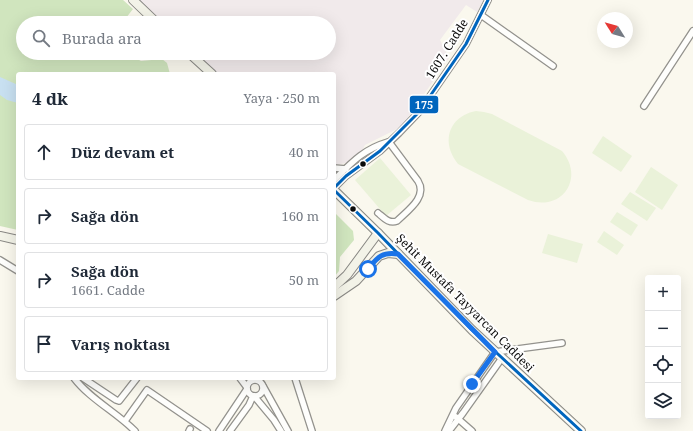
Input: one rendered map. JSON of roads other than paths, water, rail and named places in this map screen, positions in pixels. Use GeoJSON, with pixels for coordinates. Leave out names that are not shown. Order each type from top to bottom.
{"type":"FeatureCollection","features":[{"type":"Feature","properties":{"kind":"main road"},"geometry":{"type":"LineString","coordinates":[[133,0],[150,16]]}},
{"type":"Feature","properties":{"kind":"main road"},"geometry":{"type":"LineString","coordinates":[[197,60],[210,72]]}},
{"type":"Feature","properties":{"kind":"main road","name":"Şehit Mustafa Tayyarcan Caddesi"},"geometry":{"type":"LineString","coordinates":[[336,191],[495,352],[581,431]]}},
{"type":"Feature","properties":{"kind":"main road"},"geometry":{"type":"LineString","coordinates":[[0,236],[16,240]]}},
{"type":"Feature","properties":{"kind":"main road"},"geometry":{"type":"LineString","coordinates":[[336,295],[356,281],[379,256],[384,247],[381,236]]}},
{"type":"Feature","properties":{"kind":"main road"},"geometry":{"type":"LineString","coordinates":[[336,285],[347,275],[381,236]]}},
{"type":"Feature","properties":{"kind":"main road"},"geometry":{"type":"LineString","coordinates":[[0,240],[16,244]]}},
{"type":"Feature","properties":{"kind":"main road"},"geometry":{"type":"LineString","coordinates":[[379,256],[388,253],[398,254]]}},
{"type":"Feature","properties":{"kind":"street","name":"1607. Cadde"},"geometry":{"type":"LineString","coordinates":[[336,187],[346,176],[380,151],[407,126],[437,87],[466,44],[488,0]]}},
{"type":"Feature","properties":{"kind":"street"},"geometry":{"type":"LineString","coordinates":[[480,15],[553,66]]}},
{"type":"Feature","properties":{"kind":"street"},"geometry":{"type":"LineString","coordinates":[[644,106],[693,31]]}},
{"type":"Feature","properties":{"kind":"street","name":"1607. Cadde"},"geometry":{"type":"LineString","coordinates":[[336,178],[369,149],[389,142]]}},
{"type":"Feature","properties":{"kind":"street"},"geometry":{"type":"LineString","coordinates":[[378,213],[388,221],[393,223],[397,221],[416,202],[421,190],[418,181],[389,142]]}},
{"type":"Feature","properties":{"kind":"street"},"geometry":{"type":"LineString","coordinates":[[336,168],[346,168]]}},
{"type":"Feature","properties":{"kind":"street"},"geometry":{"type":"LineString","coordinates":[[0,260],[16,270]]}},
{"type":"Feature","properties":{"kind":"street"},"geometry":{"type":"LineString","coordinates":[[445,431],[452,414],[495,352],[562,343]]}},
{"type":"Feature","properties":{"kind":"street"},"geometry":{"type":"LineString","coordinates":[[449,431],[502,358]]}},
{"type":"Feature","properties":{"kind":"street"},"geometry":{"type":"LineString","coordinates":[[76,380],[82,388],[125,421],[135,431]]}},
{"type":"Feature","properties":{"kind":"street"},"geometry":{"type":"LineString","coordinates":[[85,380],[119,401],[135,380]]}},
{"type":"Feature","properties":{"kind":"street"},"geometry":{"type":"LineString","coordinates":[[241,380],[248,392],[254,396],[281,431]]}},
{"type":"Feature","properties":{"kind":"street"},"geometry":{"type":"LineString","coordinates":[[219,431],[246,387],[252,380]]}},
{"type":"Feature","properties":{"kind":"street"},"geometry":{"type":"LineString","coordinates":[[258,380],[263,386],[288,431]]}},
{"type":"Feature","properties":{"kind":"street"},"geometry":{"type":"LineString","coordinates":[[296,380],[312,431]]}},
{"type":"Feature","properties":{"kind":"street"},"geometry":{"type":"LineString","coordinates":[[230,431],[250,405],[254,396],[261,393],[263,386]]}},
{"type":"Feature","properties":{"kind":"street"},"geometry":{"type":"LineString","coordinates":[[125,421],[147,390],[207,431]]}},
{"type":"Feature","properties":{"kind":"street"},"geometry":{"type":"LineString","coordinates":[[452,414],[472,431]]}},
{"type":"Feature","properties":{"kind":"water"},"geometry":{"type":"Polygon","coordinates":[[[0,77],[16,84],[16,102],[7,100],[0,95],[0,77]]]}}]}
